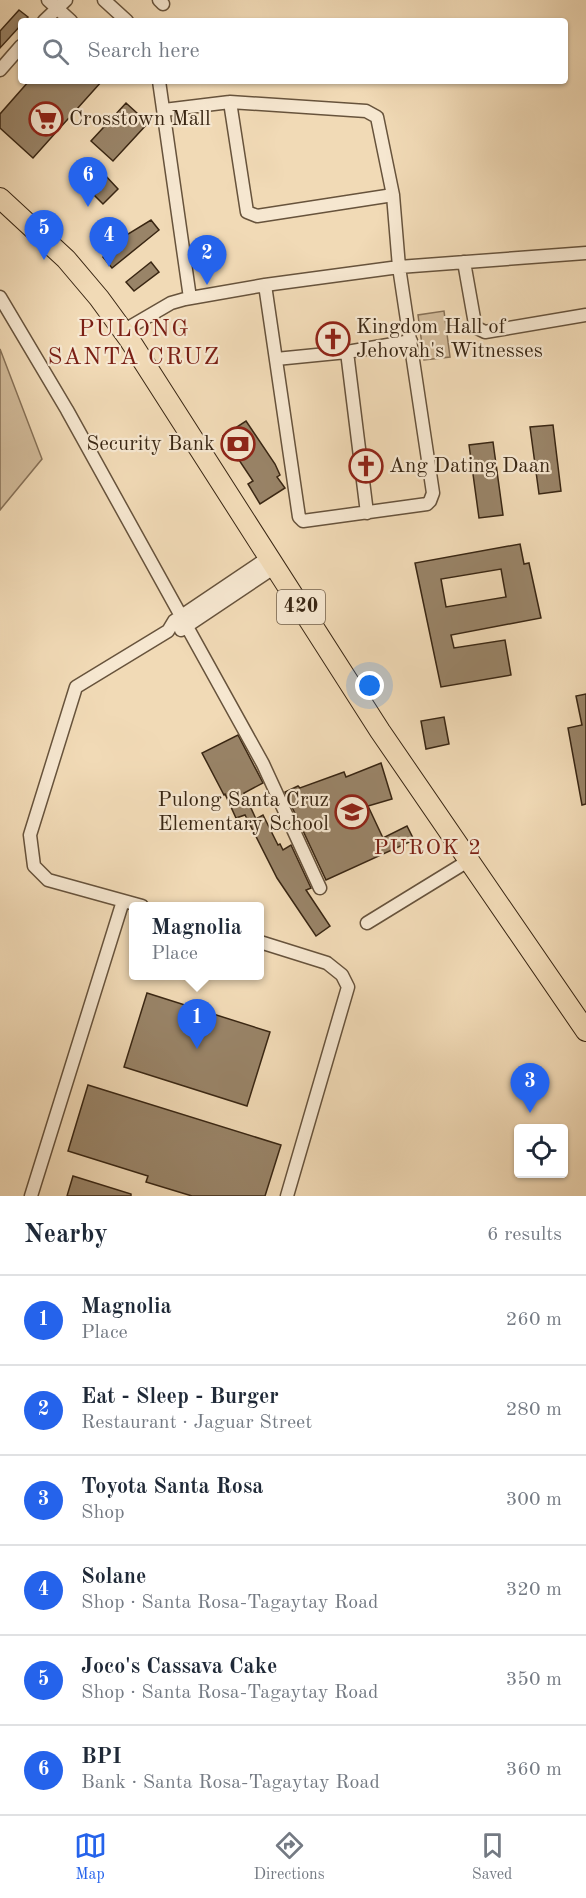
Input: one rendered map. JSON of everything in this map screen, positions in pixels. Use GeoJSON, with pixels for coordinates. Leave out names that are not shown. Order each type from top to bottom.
{"type":"FeatureCollection","features":[{"type":"Feature","properties":{"kind":"main road","name":"420"},"geometry":{"type":"LineString","coordinates":[[0,198],[66,260],[99,298],[126,335],[380,731],[586,1031]]}},
{"type":"Feature","properties":{"kind":"street"},"geometry":{"type":"LineString","coordinates":[[48,0],[62,4],[69,18]]}},
{"type":"Feature","properties":{"kind":"street"},"geometry":{"type":"LineString","coordinates":[[104,0],[124,18]]}},
{"type":"Feature","properties":{"kind":"street"},"geometry":{"type":"LineString","coordinates":[[47,18],[62,4]]}},
{"type":"Feature","properties":{"kind":"street"},"geometry":{"type":"LineString","coordinates":[[0,70],[18,49]]}},
{"type":"Feature","properties":{"kind":"street"},"geometry":{"type":"LineString","coordinates":[[160,84],[185,299]]}},
{"type":"Feature","properties":{"kind":"street"},"geometry":{"type":"LineString","coordinates":[[164,110],[230,102],[366,111],[377,117],[393,195],[399,267],[433,493],[427,504],[303,520],[299,517],[265,285]]}},
{"type":"Feature","properties":{"kind":"street"},"geometry":{"type":"LineString","coordinates":[[230,102],[247,212],[250,214],[256,216],[393,195]]}},
{"type":"Feature","properties":{"kind":"street"},"geometry":{"type":"LineString","coordinates":[[126,335],[174,308],[185,299],[265,285],[399,267],[586,253]]}},
{"type":"Feature","properties":{"kind":"street"},"geometry":{"type":"LineString","coordinates":[[464,262],[475,324],[481,331],[586,315]]}},
{"type":"Feature","properties":{"kind":"street"},"geometry":{"type":"LineString","coordinates":[[0,297],[67,410],[262,764],[320,888]]}},
{"type":"Feature","properties":{"kind":"street"},"geometry":{"type":"LineString","coordinates":[[276,359],[347,352],[411,340]]}},
{"type":"Feature","properties":{"kind":"street"},"geometry":{"type":"LineString","coordinates":[[347,352],[367,513]]}},
{"type":"Feature","properties":{"kind":"street"},"geometry":{"type":"LineString","coordinates":[[129,903],[48,880],[34,866],[30,835],[76,687],[168,631],[179,630],[184,621],[272,562]]}},
{"type":"Feature","properties":{"kind":"street"},"geometry":{"type":"LineString","coordinates":[[367,923],[468,861]]}},
{"type":"Feature","properties":{"kind":"street"},"geometry":{"type":"LineString","coordinates":[[31,1196],[123,901]]}},
{"type":"Feature","properties":{"kind":"street"},"geometry":{"type":"LineString","coordinates":[[264,943],[327,963],[342,975],[348,987],[287,1196]]}},
{"type":"Feature","properties":{"kind":"shaded area"},"geometry":{"type":"Polygon","coordinates":[[[444,311],[450,357],[424,360],[418,315],[444,311]]]}},
{"type":"Feature","properties":{"kind":"shaded area"},"geometry":{"type":"Polygon","coordinates":[[[0,349],[42,459],[0,510],[0,349]]]}},
{"type":"Feature","properties":{"kind":"building"},"geometry":{"type":"Polygon","coordinates":[[[19,10],[28,17],[18,18],[18,28],[0,48],[0,31],[19,10]]]}},
{"type":"Feature","properties":{"kind":"building"},"geometry":{"type":"Polygon","coordinates":[[[26,84],[99,84],[33,158],[0,128],[0,114],[26,84]]]}},
{"type":"Feature","properties":{"kind":"building"},"geometry":{"type":"Polygon","coordinates":[[[126,103],[148,123],[113,161],[91,141],[126,103]]]}},
{"type":"Feature","properties":{"kind":"building"},"geometry":{"type":"Polygon","coordinates":[[[104,174],[118,189],[103,204],[88,189],[104,174]]]}},
{"type":"Feature","properties":{"kind":"building"},"geometry":{"type":"Polygon","coordinates":[[[151,220],[159,230],[112,268],[103,257],[128,234],[151,220]]]}},
{"type":"Feature","properties":{"kind":"building"},"geometry":{"type":"Polygon","coordinates":[[[151,262],[159,272],[134,291],[126,282],[151,262]]]}},
{"type":"Feature","properties":{"kind":"building"},"geometry":{"type":"Polygon","coordinates":[[[246,421],[275,464],[280,475],[277,477],[285,488],[260,504],[248,484],[253,481],[223,436],[246,421]]]}},
{"type":"Feature","properties":{"kind":"building"},"geometry":{"type":"Polygon","coordinates":[[[553,425],[561,491],[539,494],[530,427],[553,425]]]}},
{"type":"Feature","properties":{"kind":"building"},"geometry":{"type":"Polygon","coordinates":[[[493,442],[503,515],[479,518],[469,445],[493,442]]]}},
{"type":"Feature","properties":{"kind":"building"},"geometry":{"type":"Polygon","coordinates":[[[520,544],[524,564],[529,563],[541,618],[451,635],[454,648],[505,640],[511,675],[441,687],[415,563],[520,544]],[[501,569],[441,579],[446,607],[506,597],[501,569]]]}},
{"type":"Feature","properties":{"kind":"building"},"geometry":{"type":"Polygon","coordinates":[[[586,694],[586,804],[582,805],[568,728],[582,725],[576,696],[586,694]]]}},
{"type":"Feature","properties":{"kind":"building"},"geometry":{"type":"Polygon","coordinates":[[[444,717],[449,744],[426,749],[421,721],[444,717]]]}},
{"type":"Feature","properties":{"kind":"building"},"geometry":{"type":"Polygon","coordinates":[[[238,735],[263,783],[244,793],[256,819],[263,815],[278,845],[280,844],[283,850],[291,845],[311,888],[306,890],[330,926],[316,936],[277,878],[245,815],[236,818],[202,753],[238,735]]]}},
{"type":"Feature","properties":{"kind":"building","name":"Pulong Santa Cruz Elementary School"},"geometry":{"type":"Polygon","coordinates":[[[381,763],[392,799],[368,806],[383,838],[407,826],[414,840],[326,880],[285,792],[344,772],[346,777],[381,763]]]}},
{"type":"Feature","properties":{"kind":"building"},"geometry":{"type":"Polygon","coordinates":[[[147,993],[270,1032],[247,1106],[124,1067],[147,993]]]}},
{"type":"Feature","properties":{"kind":"building"},"geometry":{"type":"Polygon","coordinates":[[[88,1085],[281,1145],[265,1196],[192,1196],[146,1182],[148,1176],[68,1151],[88,1085]]]}},
{"type":"Feature","properties":{"kind":"building"},"geometry":{"type":"Polygon","coordinates":[[[73,1176],[131,1194],[131,1196],[67,1196],[73,1176]]]}},
{"type":"Feature","properties":{"kind":"place","name":"Crosstown Mall"},"geometry":{"type":"Point","coordinates":[46,119]}},
{"type":"Feature","properties":{"kind":"place","name":"BPI"},"geometry":{"type":"Point","coordinates":[88,207]}},
{"type":"Feature","properties":{"kind":"place","name":"Joco's Cassava Cake"},"geometry":{"type":"Point","coordinates":[44,260]}},
{"type":"Feature","properties":{"kind":"place","name":"Solane"},"geometry":{"type":"Point","coordinates":[109,267]}},
{"type":"Feature","properties":{"kind":"place","name":"Eat - Sleep - Burger"},"geometry":{"type":"Point","coordinates":[207,285]}},
{"type":"Feature","properties":{"kind":"place","name":"Kingdom Hall of Jehovah's Witnesses"},"geometry":{"type":"Point","coordinates":[333,339]}},
{"type":"Feature","properties":{"kind":"place","name":"Security Bank"},"geometry":{"type":"Point","coordinates":[238,444]}},
{"type":"Feature","properties":{"kind":"place","name":"Ang Dating Daan"},"geometry":{"type":"Point","coordinates":[366,466]}},
{"type":"Feature","properties":{"kind":"place","name":"Pulong Santa Cruz Elementary School"},"geometry":{"type":"Point","coordinates":[352,812]}},
{"type":"Feature","properties":{"kind":"place","name":"Magnolia"},"geometry":{"type":"Point","coordinates":[197,1049]}},
{"type":"Feature","properties":{"kind":"place","name":"Toyota Santa Rosa"},"geometry":{"type":"Point","coordinates":[530,1113]}},
{"type":"Feature","properties":{"kind":"district","name":"PULONG SANTA CRUZ"},"geometry":{"type":"Point","coordinates":[134,344]}},
{"type":"Feature","properties":{"kind":"district","name":"PUROK 2"},"geometry":{"type":"Point","coordinates":[428,848]}}]}
